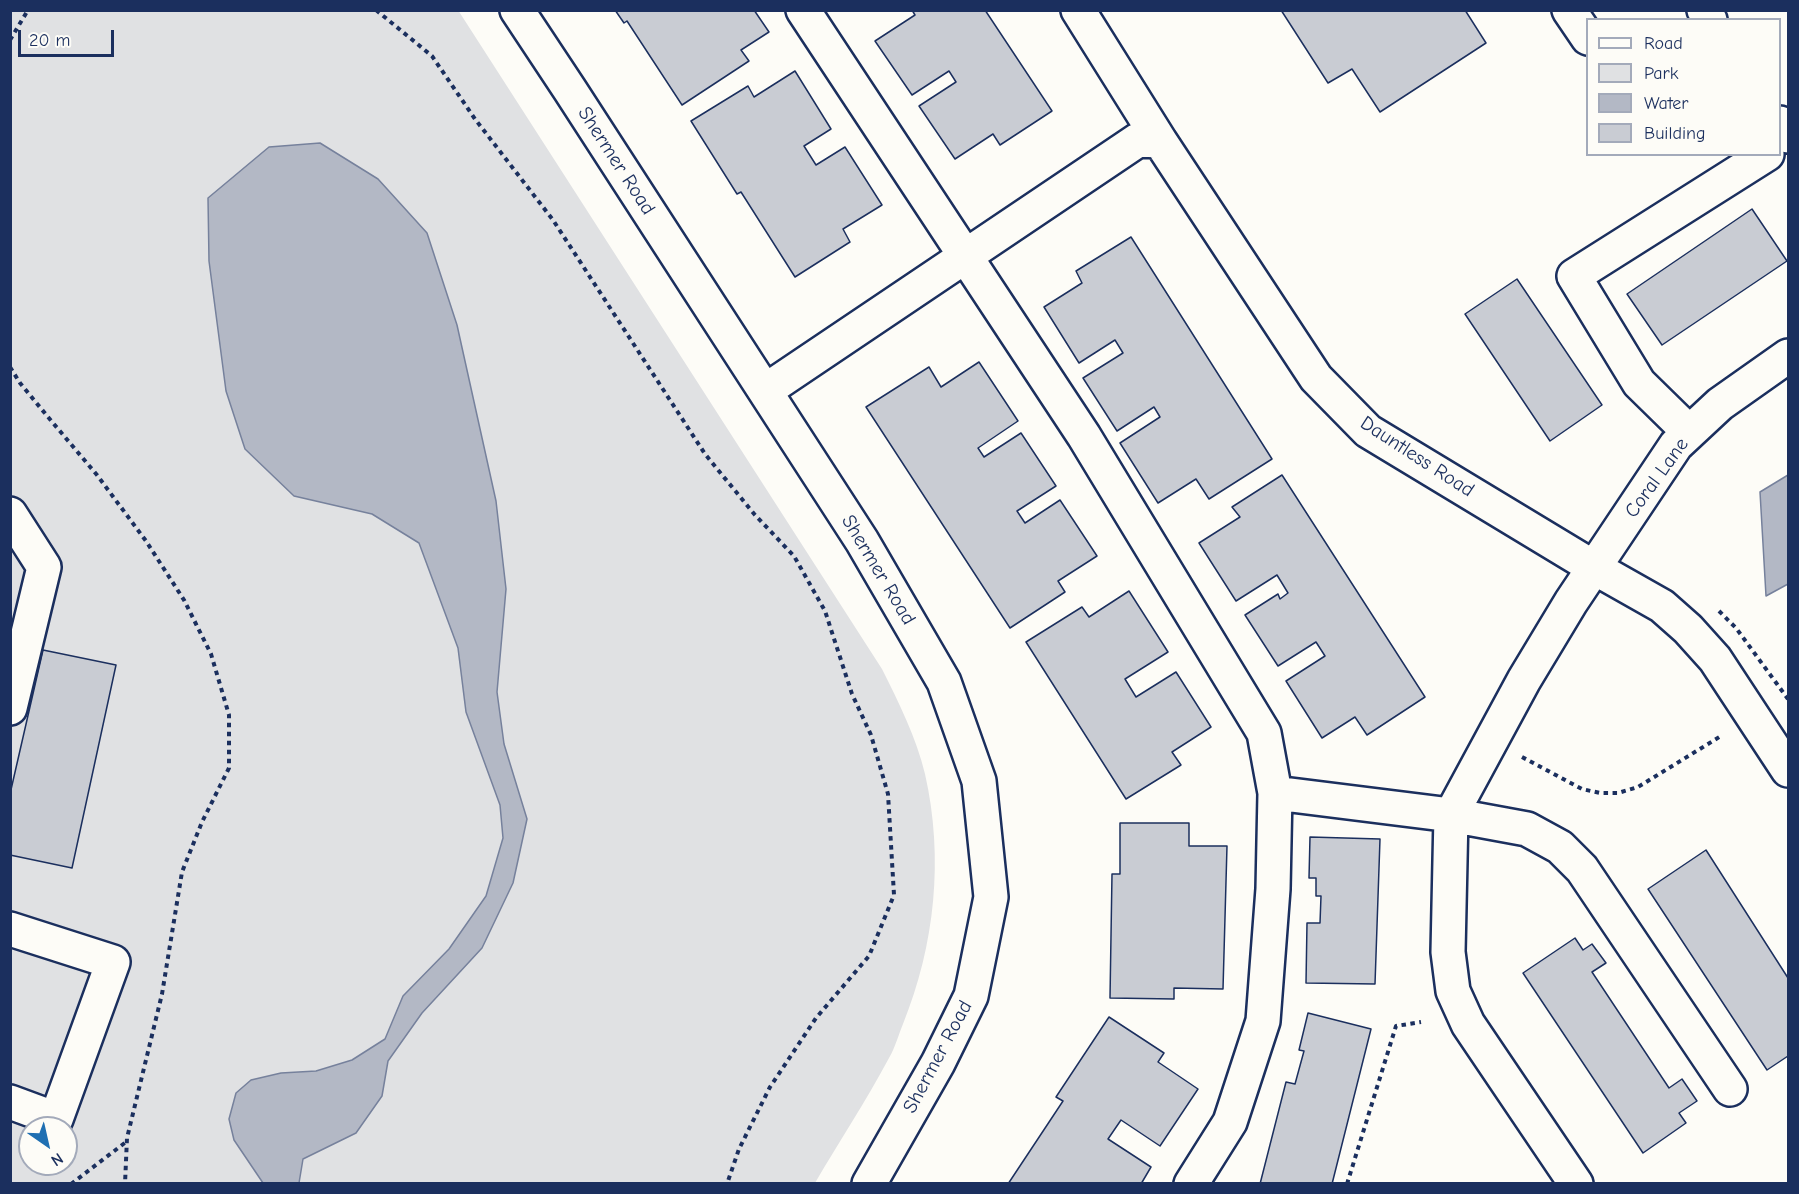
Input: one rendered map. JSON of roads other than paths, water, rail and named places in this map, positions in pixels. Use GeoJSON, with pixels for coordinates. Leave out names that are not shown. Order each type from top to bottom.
{"type":"FeatureCollection","features":[{"type":"Feature","properties":{"kind":"street","name":"Shermer Road"},"geometry":{"type":"LineString","coordinates":[[517,10],[862,541],[944,682],[979,782],[991,897],[971,996],[938,1063],[869,1184]]}},
{"type":"Feature","properties":{"kind":"street"},"geometry":{"type":"LineString","coordinates":[[803,10],[1084,436],[1264,733],[1275,793],[1273,889],[1263,1021],[1230,1122],[1191,1184]]}},
{"type":"Feature","properties":{"kind":"street","name":"Dauntless Road"},"geometry":{"type":"LineString","coordinates":[[1078,10],[1160,141],[1316,378],[1368,430],[1593,567],[1662,606],[1688,629],[1715,659],[1788,770]]}},
{"type":"Feature","properties":{"kind":"street"},"geometry":{"type":"LineString","coordinates":[[1569,10],[1586,36]]}},
{"type":"Feature","properties":{"kind":"street"},"geometry":{"type":"LineString","coordinates":[[765,391],[1138,140],[1160,141]]}},
{"type":"Feature","properties":{"kind":"street"},"geometry":{"type":"LineString","coordinates":[[1689,432],[1639,383],[1574,276],[1764,156]]}},
{"type":"Feature","properties":{"kind":"street","name":"Coral Lane"},"geometry":{"type":"LineString","coordinates":[[1451,814],[1524,680],[1593,567],[1676,445],[1719,404],[1788,356]]}},
{"type":"Feature","properties":{"kind":"street"},"geometry":{"type":"LineString","coordinates":[[10,514],[44,567],[10,708]]}},
{"type":"Feature","properties":{"kind":"street"},"geometry":{"type":"LineString","coordinates":[[1275,793],[1451,814],[1527,828],[1560,847],[1582,869],[1730,1089]]}},
{"type":"Feature","properties":{"kind":"street"},"geometry":{"type":"LineString","coordinates":[[1451,814],[1448,952],[1453,991],[1468,1024],[1576,1184]]}},
{"type":"Feature","properties":{"kind":"street"},"geometry":{"type":"LineString","coordinates":[[10,929],[113,962],[56,1119],[10,1102]]}},
{"type":"Feature","properties":{"kind":"water"},"geometry":{"type":"Polygon","coordinates":[[[320,143],[378,179],[427,233],[457,325],[496,501],[506,589],[497,692],[504,744],[527,819],[513,883],[482,948],[422,1013],[388,1061],[382,1096],[356,1133],[303,1159],[299,1183],[263,1183],[234,1140],[229,1119],[236,1093],[251,1080],[281,1073],[316,1071],[352,1060],[385,1039],[403,996],[449,949],[486,896],[503,838],[500,805],[466,712],[458,648],[419,543],[372,514],[294,496],[245,449],[226,391],[209,261],[208,198],[269,147],[320,143]]]}},
{"type":"Feature","properties":{"kind":"water"},"geometry":{"type":"Polygon","coordinates":[[[1788,475],[1788,584],[1766,596],[1760,492],[1788,475]]]}}]}
